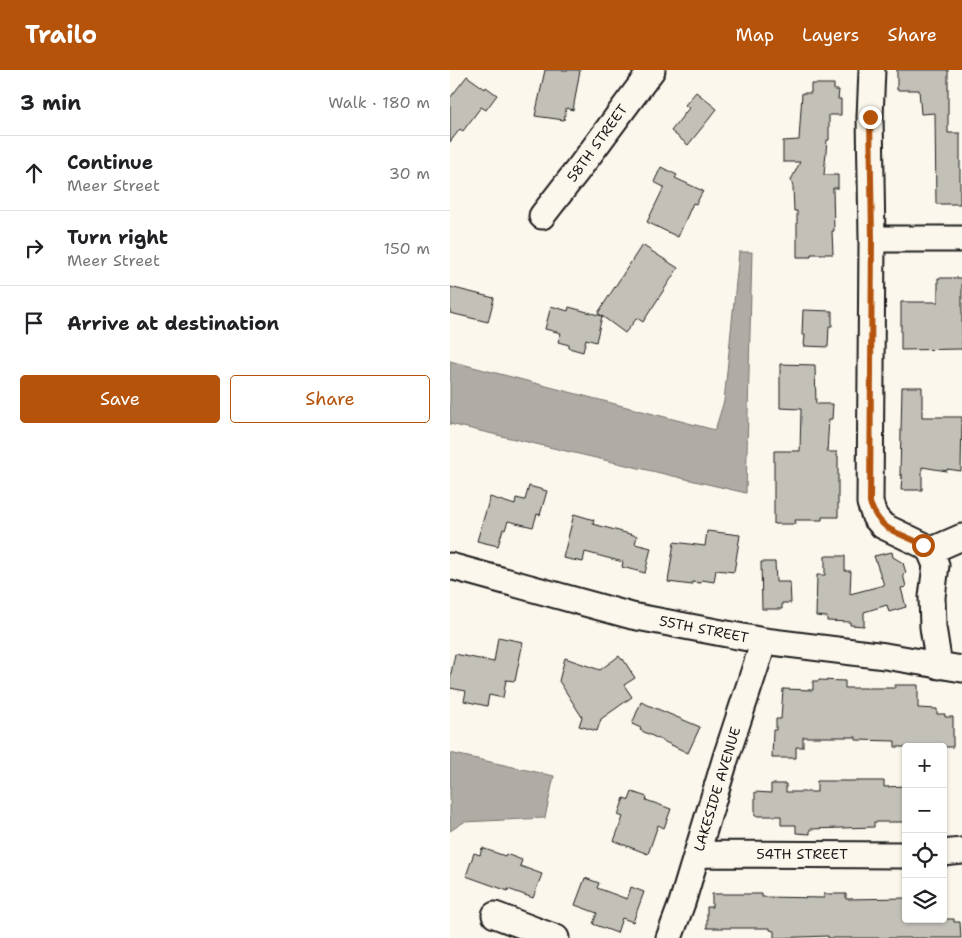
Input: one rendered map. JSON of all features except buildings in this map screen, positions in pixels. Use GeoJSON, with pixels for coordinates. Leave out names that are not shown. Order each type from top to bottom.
{"type":"FeatureCollection","features":[{"type":"Feature","properties":{"kind":"street","name":"58TH STREET"},"geometry":{"type":"LineString","coordinates":[[542,216],[652,70]]}},
{"type":"Feature","properties":{"kind":"street"},"geometry":{"type":"LineString","coordinates":[[872,70],[870,117],[872,239],[870,503],[875,517],[883,526],[923,545],[930,551],[936,565],[932,597],[933,627],[951,668]]}},
{"type":"Feature","properties":{"kind":"street"},"geometry":{"type":"LineString","coordinates":[[872,239],[962,239]]}},
{"type":"Feature","properties":{"kind":"street"},"geometry":{"type":"LineString","coordinates":[[930,551],[962,537]]}},
{"type":"Feature","properties":{"kind":"street","name":"55TH STREET"},"geometry":{"type":"LineString","coordinates":[[450,566],[632,616],[764,641],[884,656],[951,668]]}},
{"type":"Feature","properties":{"kind":"street","name":"LAKESIDE AVENUE"},"geometry":{"type":"LineString","coordinates":[[669,938],[764,641]]}},
{"type":"Feature","properties":{"kind":"street"},"geometry":{"type":"LineString","coordinates":[[947,853],[962,851]]}},
{"type":"Feature","properties":{"kind":"street","name":"54TH STREET"},"geometry":{"type":"LineString","coordinates":[[697,854],[902,855]]}},
{"type":"Feature","properties":{"kind":"street"},"geometry":{"type":"LineString","coordinates":[[495,915],[556,938]]}},
{"type":"Feature","properties":{"kind":"shaded area"},"geometry":{"type":"Polygon","coordinates":[[[739,252],[752,252],[746,493],[450,424],[450,361],[715,430],[724,401],[739,252]]]}},
{"type":"Feature","properties":{"kind":"shaded area"},"geometry":{"type":"Polygon","coordinates":[[[450,753],[554,776],[545,818],[464,822],[450,831],[450,753]]]}},
{"type":"Feature","properties":{"kind":"route"},"geometry":{"type":"LineString","coordinates":[[870,117],[872,239],[870,503],[875,517],[883,526],[923,545]]}}]}
